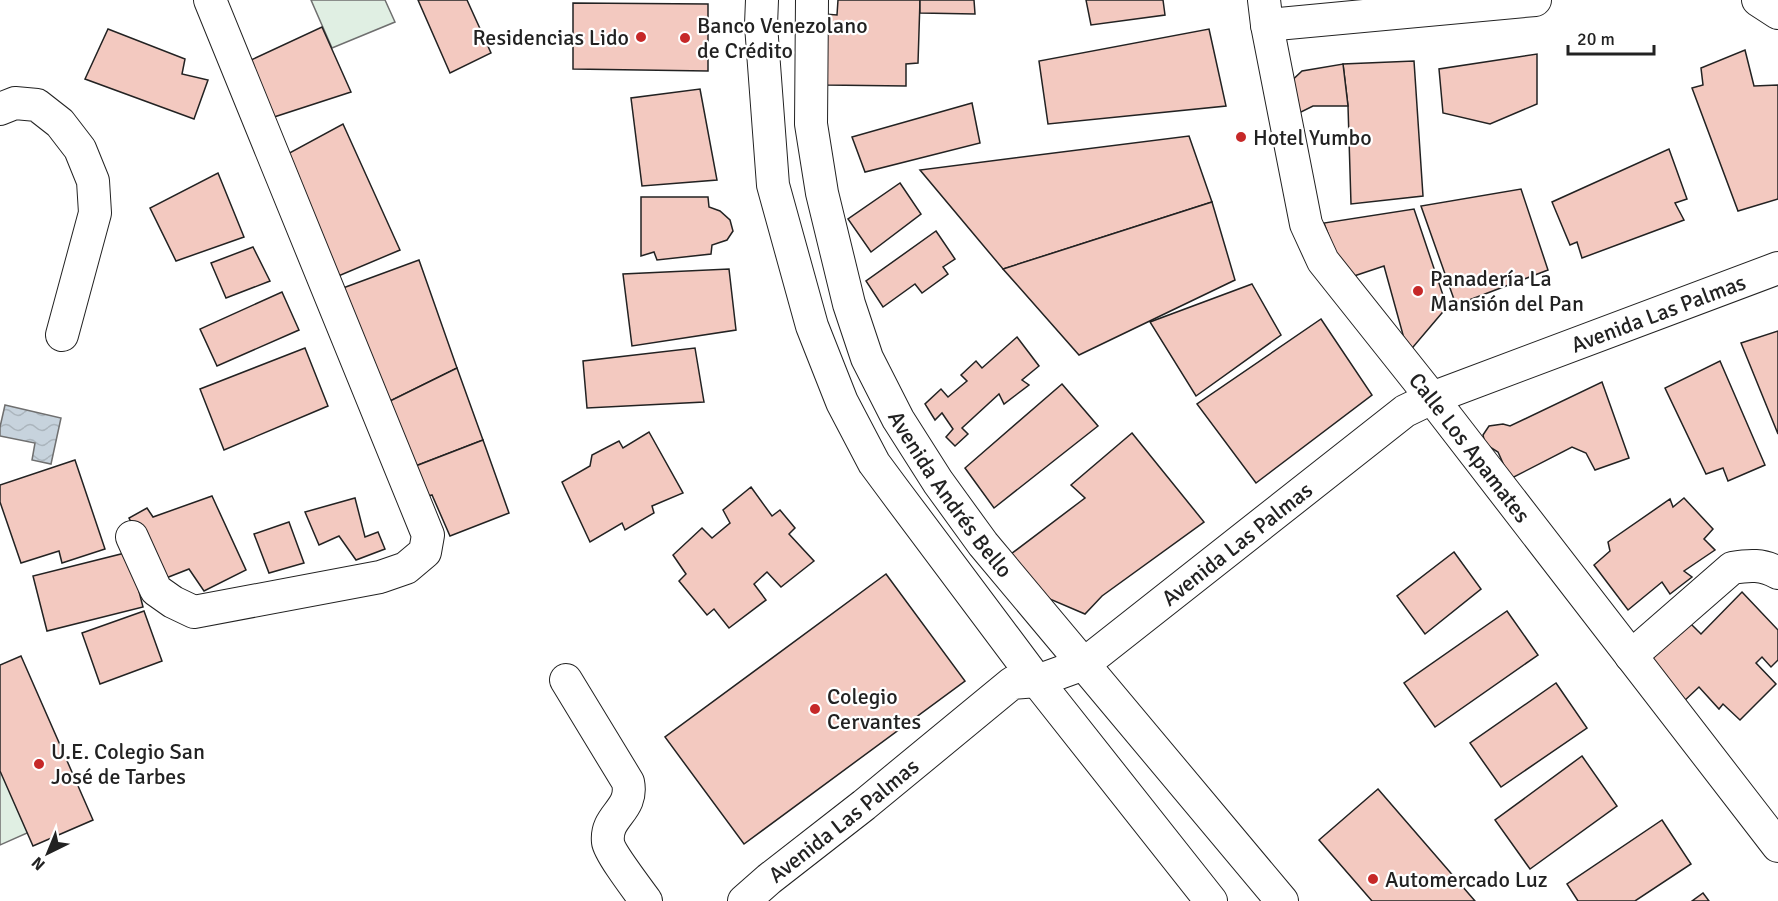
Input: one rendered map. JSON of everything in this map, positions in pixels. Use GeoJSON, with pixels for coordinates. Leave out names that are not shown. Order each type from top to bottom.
{"type":"FeatureCollection","features":[{"type":"Feature","properties":{"kind":"street"},"geometry":{"type":"LineString","coordinates":[[132,537],[156,590],[173,602],[194,612],[380,577],[406,568],[424,552],[428,535],[210,0]]}},
{"type":"Feature","properties":{"kind":"street","name":"Avenida Andrés Bello"},"geometry":{"type":"LineString","coordinates":[[762,0],[761,25],[773,185],[812,326],[842,402],[874,463],[1037,681],[1211,901]]}},
{"type":"Feature","properties":{"kind":"street","name":"Avenida Andrés Bello"},"geometry":{"type":"LineString","coordinates":[[812,0],[811,124],[822,193],[849,304],[867,358],[898,419],[958,511],[983,544],[1282,901]]}},
{"type":"Feature","properties":{"kind":"street"},"geometry":{"type":"LineString","coordinates":[[1265,13],[1535,0]]}},
{"type":"Feature","properties":{"kind":"street"},"geometry":{"type":"LineString","coordinates":[[1758,0],[1778,13]]}},
{"type":"Feature","properties":{"kind":"street","name":"Calle Los Apamates"},"geometry":{"type":"LineString","coordinates":[[1265,13],[1306,224],[1323,261],[1631,656],[1772,827]]}},
{"type":"Feature","properties":{"kind":"street"},"geometry":{"type":"LineString","coordinates":[[0,109],[15,103],[37,105],[60,123],[80,149],[93,181],[95,213],[62,335]]}},
{"type":"Feature","properties":{"kind":"street","name":"Avenida Las Palmas"},"geometry":{"type":"LineString","coordinates":[[744,901],[1012,684],[1037,681],[1084,664],[1405,411],[1432,398],[1778,268]]}},
{"type":"Feature","properties":{"kind":"street"},"geometry":{"type":"LineString","coordinates":[[1631,656],[1732,568],[1752,565],[1769,568],[1778,573]]}},
{"type":"Feature","properties":{"kind":"street"},"geometry":{"type":"LineString","coordinates":[[566,680],[628,782],[630,793],[625,805],[614,817],[608,843],[646,901]]}},
{"type":"Feature","properties":{"kind":"green space"},"geometry":{"type":"Polygon","coordinates":[[[311,0],[385,0],[395,22],[332,48],[311,0]]]}},
{"type":"Feature","properties":{"kind":"green space"},"geometry":{"type":"Polygon","coordinates":[[[0,724],[45,825],[0,845],[0,724]]]}},
{"type":"Feature","properties":{"kind":"water"},"geometry":{"type":"Polygon","coordinates":[[[5,405],[61,418],[51,464],[32,460],[35,443],[0,436],[5,405]]]}},
{"type":"Feature","properties":{"kind":"building"},"geometry":{"type":"Polygon","coordinates":[[[418,0],[467,0],[491,53],[450,73],[418,0]]]}},
{"type":"Feature","properties":{"kind":"building"},"geometry":{"type":"Polygon","coordinates":[[[838,0],[920,0],[918,63],[906,64],[906,86],[825,85],[825,14],[837,15],[838,0]]]}},
{"type":"Feature","properties":{"kind":"building"},"geometry":{"type":"Polygon","coordinates":[[[920,0],[974,0],[975,14],[920,13],[920,0]]]}},
{"type":"Feature","properties":{"kind":"building"},"geometry":{"type":"Polygon","coordinates":[[[1086,0],[1163,0],[1165,15],[1091,25],[1086,0]]]}},
{"type":"Feature","properties":{"kind":"building","name":"Residencias Lido"},"geometry":{"type":"Polygon","coordinates":[[[573,3],[708,4],[708,71],[573,69],[573,3]]]}},
{"type":"Feature","properties":{"kind":"building"},"geometry":{"type":"Polygon","coordinates":[[[322,27],[351,92],[271,118],[249,61],[322,27]]]}},
{"type":"Feature","properties":{"kind":"building"},"geometry":{"type":"Polygon","coordinates":[[[108,29],[185,59],[182,74],[208,80],[194,119],[85,79],[108,29]]]}},
{"type":"Feature","properties":{"kind":"building"},"geometry":{"type":"Polygon","coordinates":[[[1209,29],[1226,106],[1048,124],[1039,61],[1209,29]]]}},
{"type":"Feature","properties":{"kind":"building"},"geometry":{"type":"Polygon","coordinates":[[[1745,50],[1754,86],[1778,85],[1778,199],[1738,211],[1692,88],[1703,85],[1701,68],[1745,50]]]}},
{"type":"Feature","properties":{"kind":"building"},"geometry":{"type":"Polygon","coordinates":[[[1537,54],[1537,104],[1490,124],[1443,113],[1439,69],[1537,54]]]}},
{"type":"Feature","properties":{"kind":"building"},"geometry":{"type":"Polygon","coordinates":[[[1414,61],[1423,196],[1351,204],[1348,106],[1343,64],[1414,61]]]}},
{"type":"Feature","properties":{"kind":"building"},"geometry":{"type":"Polygon","coordinates":[[[1343,64],[1348,106],[1313,106],[1293,116],[1285,87],[1302,71],[1343,64]]]}},
{"type":"Feature","properties":{"kind":"building"},"geometry":{"type":"Polygon","coordinates":[[[700,89],[717,180],[642,186],[631,98],[700,89]]]}},
{"type":"Feature","properties":{"kind":"building"},"geometry":{"type":"Polygon","coordinates":[[[972,103],[980,143],[865,172],[852,137],[972,103]]]}},
{"type":"Feature","properties":{"kind":"building"},"geometry":{"type":"Polygon","coordinates":[[[343,124],[400,250],[336,277],[282,157],[343,124]]]}},
{"type":"Feature","properties":{"kind":"building"},"geometry":{"type":"Polygon","coordinates":[[[1189,136],[1212,202],[1003,269],[920,170],[1189,136]]]}},
{"type":"Feature","properties":{"kind":"building"},"geometry":{"type":"Polygon","coordinates":[[[1669,149],[1687,199],[1675,203],[1684,220],[1582,258],[1577,242],[1570,245],[1552,202],[1669,149]]]}},
{"type":"Feature","properties":{"kind":"building"},"geometry":{"type":"Polygon","coordinates":[[[218,173],[244,237],[176,261],[150,208],[218,173]]]}},
{"type":"Feature","properties":{"kind":"building"},"geometry":{"type":"Polygon","coordinates":[[[900,183],[921,214],[871,252],[848,219],[900,183]]]}},
{"type":"Feature","properties":{"kind":"building"},"geometry":{"type":"Polygon","coordinates":[[[1521,189],[1548,270],[1456,305],[1421,206],[1521,189]]]}},
{"type":"Feature","properties":{"kind":"building"},"geometry":{"type":"Polygon","coordinates":[[[641,197],[708,197],[709,207],[720,211],[730,220],[733,231],[727,240],[712,245],[711,254],[657,260],[654,252],[641,256],[641,197]]]}},
{"type":"Feature","properties":{"kind":"building"},"geometry":{"type":"Polygon","coordinates":[[[1212,202],[1235,280],[1079,355],[1003,269],[1212,202]]]}},
{"type":"Feature","properties":{"kind":"building"},"geometry":{"type":"Polygon","coordinates":[[[1414,209],[1447,307],[1408,353],[1384,266],[1345,279],[1324,223],[1414,209]]]}},
{"type":"Feature","properties":{"kind":"building"},"geometry":{"type":"Polygon","coordinates":[[[936,231],[955,259],[943,267],[948,274],[922,293],[915,284],[883,307],[866,281],[936,231]]]}},
{"type":"Feature","properties":{"kind":"building"},"geometry":{"type":"Polygon","coordinates":[[[253,247],[270,281],[226,298],[211,263],[253,247]]]}},
{"type":"Feature","properties":{"kind":"building"},"geometry":{"type":"Polygon","coordinates":[[[419,260],[457,368],[386,403],[343,288],[419,260]]]}},
{"type":"Feature","properties":{"kind":"building"},"geometry":{"type":"Polygon","coordinates":[[[729,269],[736,330],[632,346],[623,274],[729,269]]]}},
{"type":"Feature","properties":{"kind":"building"},"geometry":{"type":"Polygon","coordinates":[[[1252,284],[1281,335],[1196,396],[1150,322],[1252,284]]]}},
{"type":"Feature","properties":{"kind":"building"},"geometry":{"type":"Polygon","coordinates":[[[282,292],[299,330],[217,366],[200,329],[282,292]]]}},
{"type":"Feature","properties":{"kind":"building"},"geometry":{"type":"Polygon","coordinates":[[[1321,319],[1372,395],[1256,483],[1197,404],[1321,319]]]}},
{"type":"Feature","properties":{"kind":"building"},"geometry":{"type":"Polygon","coordinates":[[[1778,331],[1778,434],[1741,343],[1778,331]]]}},
{"type":"Feature","properties":{"kind":"building"},"geometry":{"type":"Polygon","coordinates":[[[1017,337],[1039,366],[1022,380],[1029,385],[1004,404],[999,394],[962,428],[968,434],[955,446],[946,437],[953,429],[942,413],[935,420],[925,404],[941,389],[948,397],[967,381],[961,375],[976,361],[982,368],[1017,337]]]}},
{"type":"Feature","properties":{"kind":"building"},"geometry":{"type":"Polygon","coordinates":[[[305,348],[328,406],[224,450],[200,389],[305,348]]]}},
{"type":"Feature","properties":{"kind":"building"},"geometry":{"type":"Polygon","coordinates":[[[695,348],[704,402],[587,408],[583,361],[695,348]]]}},
{"type":"Feature","properties":{"kind":"building"},"geometry":{"type":"Polygon","coordinates":[[[1720,361],[1765,465],[1728,481],[1723,468],[1706,474],[1665,388],[1720,361]]]}},
{"type":"Feature","properties":{"kind":"building"},"geometry":{"type":"Polygon","coordinates":[[[457,368],[483,440],[413,467],[386,403],[457,368]]]}},
{"type":"Feature","properties":{"kind":"building"},"geometry":{"type":"Polygon","coordinates":[[[1602,382],[1629,458],[1595,470],[1586,453],[1572,447],[1510,479],[1498,452],[1485,444],[1483,435],[1489,426],[1503,424],[1510,426],[1602,382]]]}},
{"type":"Feature","properties":{"kind":"building"},"geometry":{"type":"Polygon","coordinates":[[[1062,384],[1098,426],[994,508],[965,468],[1062,384]]]}},
{"type":"Feature","properties":{"kind":"building"},"geometry":{"type":"Polygon","coordinates":[[[649,432],[683,493],[652,506],[654,513],[625,530],[622,523],[590,542],[562,482],[590,466],[592,455],[619,441],[623,448],[649,432]]]}},
{"type":"Feature","properties":{"kind":"building"},"geometry":{"type":"Polygon","coordinates":[[[1132,433],[1204,522],[1102,596],[1085,614],[1045,597],[1011,554],[1085,498],[1071,485],[1132,433]]]}},
{"type":"Feature","properties":{"kind":"building"},"geometry":{"type":"Polygon","coordinates":[[[483,440],[509,513],[450,536],[432,495],[425,497],[413,467],[483,440]]]}},
{"type":"Feature","properties":{"kind":"building"},"geometry":{"type":"Polygon","coordinates":[[[75,460],[105,549],[62,563],[59,551],[21,563],[0,502],[0,485],[75,460]]]}},
{"type":"Feature","properties":{"kind":"building"},"geometry":{"type":"Polygon","coordinates":[[[751,487],[772,516],[780,510],[795,528],[789,534],[814,561],[781,587],[767,572],[754,584],[766,600],[729,628],[714,609],[707,615],[679,581],[686,574],[673,555],[702,528],[712,538],[730,523],[723,510],[751,487]]]}},
{"type":"Feature","properties":{"kind":"building"},"geometry":{"type":"Polygon","coordinates":[[[212,496],[246,570],[204,591],[189,569],[161,580],[129,518],[147,508],[153,517],[212,496]]]}},
{"type":"Feature","properties":{"kind":"building"},"geometry":{"type":"Polygon","coordinates":[[[355,498],[365,537],[378,532],[385,549],[356,560],[339,536],[319,545],[305,512],[355,498]]]}},
{"type":"Feature","properties":{"kind":"building"},"geometry":{"type":"Polygon","coordinates":[[[1684,498],[1713,529],[1704,539],[1715,550],[1684,571],[1692,577],[1670,594],[1662,582],[1628,610],[1594,565],[1610,551],[1608,542],[1670,499],[1673,507],[1684,498]]]}},
{"type":"Feature","properties":{"kind":"building"},"geometry":{"type":"Polygon","coordinates":[[[289,522],[304,563],[269,573],[254,534],[289,522]]]}},
{"type":"Feature","properties":{"kind":"building"},"geometry":{"type":"Polygon","coordinates":[[[129,552],[143,607],[47,631],[33,576],[129,552]]]}},
{"type":"Feature","properties":{"kind":"building"},"geometry":{"type":"Polygon","coordinates":[[[1454,552],[1481,589],[1425,634],[1397,596],[1454,552]]]}},
{"type":"Feature","properties":{"kind":"building","name":"Colegio Cervantes"},"geometry":{"type":"Polygon","coordinates":[[[886,574],[965,681],[744,844],[665,737],[886,574]]]}},
{"type":"Feature","properties":{"kind":"building"},"geometry":{"type":"Polygon","coordinates":[[[1742,592],[1778,630],[1778,660],[1771,667],[1762,657],[1756,663],[1776,684],[1740,720],[1723,704],[1719,709],[1699,687],[1682,703],[1645,662],[1685,618],[1701,634],[1742,592]]]}},
{"type":"Feature","properties":{"kind":"building"},"geometry":{"type":"Polygon","coordinates":[[[144,611],[162,661],[100,684],[82,633],[144,611]]]}},
{"type":"Feature","properties":{"kind":"building"},"geometry":{"type":"Polygon","coordinates":[[[1507,611],[1538,655],[1435,727],[1404,683],[1507,611]]]}},
{"type":"Feature","properties":{"kind":"building"},"geometry":{"type":"Polygon","coordinates":[[[21,656],[93,820],[33,846],[0,771],[0,665],[21,656]]]}},
{"type":"Feature","properties":{"kind":"building"},"geometry":{"type":"Polygon","coordinates":[[[1556,683],[1587,728],[1501,787],[1470,743],[1556,683]]]}},
{"type":"Feature","properties":{"kind":"building"},"geometry":{"type":"Polygon","coordinates":[[[1582,756],[1617,806],[1530,869],[1495,820],[1582,756]]]}},
{"type":"Feature","properties":{"kind":"building"},"geometry":{"type":"Polygon","coordinates":[[[1378,789],[1475,901],[1372,901],[1319,840],[1378,789]]]}},
{"type":"Feature","properties":{"kind":"building"},"geometry":{"type":"Polygon","coordinates":[[[1662,820],[1691,864],[1635,901],[1578,901],[1567,884],[1662,820]]]}},
{"type":"Feature","properties":{"kind":"building"},"geometry":{"type":"Polygon","coordinates":[[[1703,893],[1709,901],[1692,901],[1703,893]]]}},
{"type":"Feature","properties":{"kind":"place","name":"Residencias Lido"},"geometry":{"type":"Point","coordinates":[641,37]}},
{"type":"Feature","properties":{"kind":"place","name":"Banco Venezolano de Crédito"},"geometry":{"type":"Point","coordinates":[685,38]}},
{"type":"Feature","properties":{"kind":"place","name":"Hotel Yumbo"},"geometry":{"type":"Point","coordinates":[1241,137]}},
{"type":"Feature","properties":{"kind":"place","name":"Panadería La Mansión del Pan"},"geometry":{"type":"Point","coordinates":[1418,291]}},
{"type":"Feature","properties":{"kind":"place","name":"Colegio Cervantes"},"geometry":{"type":"Point","coordinates":[815,709]}},
{"type":"Feature","properties":{"kind":"place","name":"U.E. Colegio San José de Tarbes"},"geometry":{"type":"Point","coordinates":[39,764]}},
{"type":"Feature","properties":{"kind":"place","name":"Automercado Luz"},"geometry":{"type":"Point","coordinates":[1373,879]}}]}
